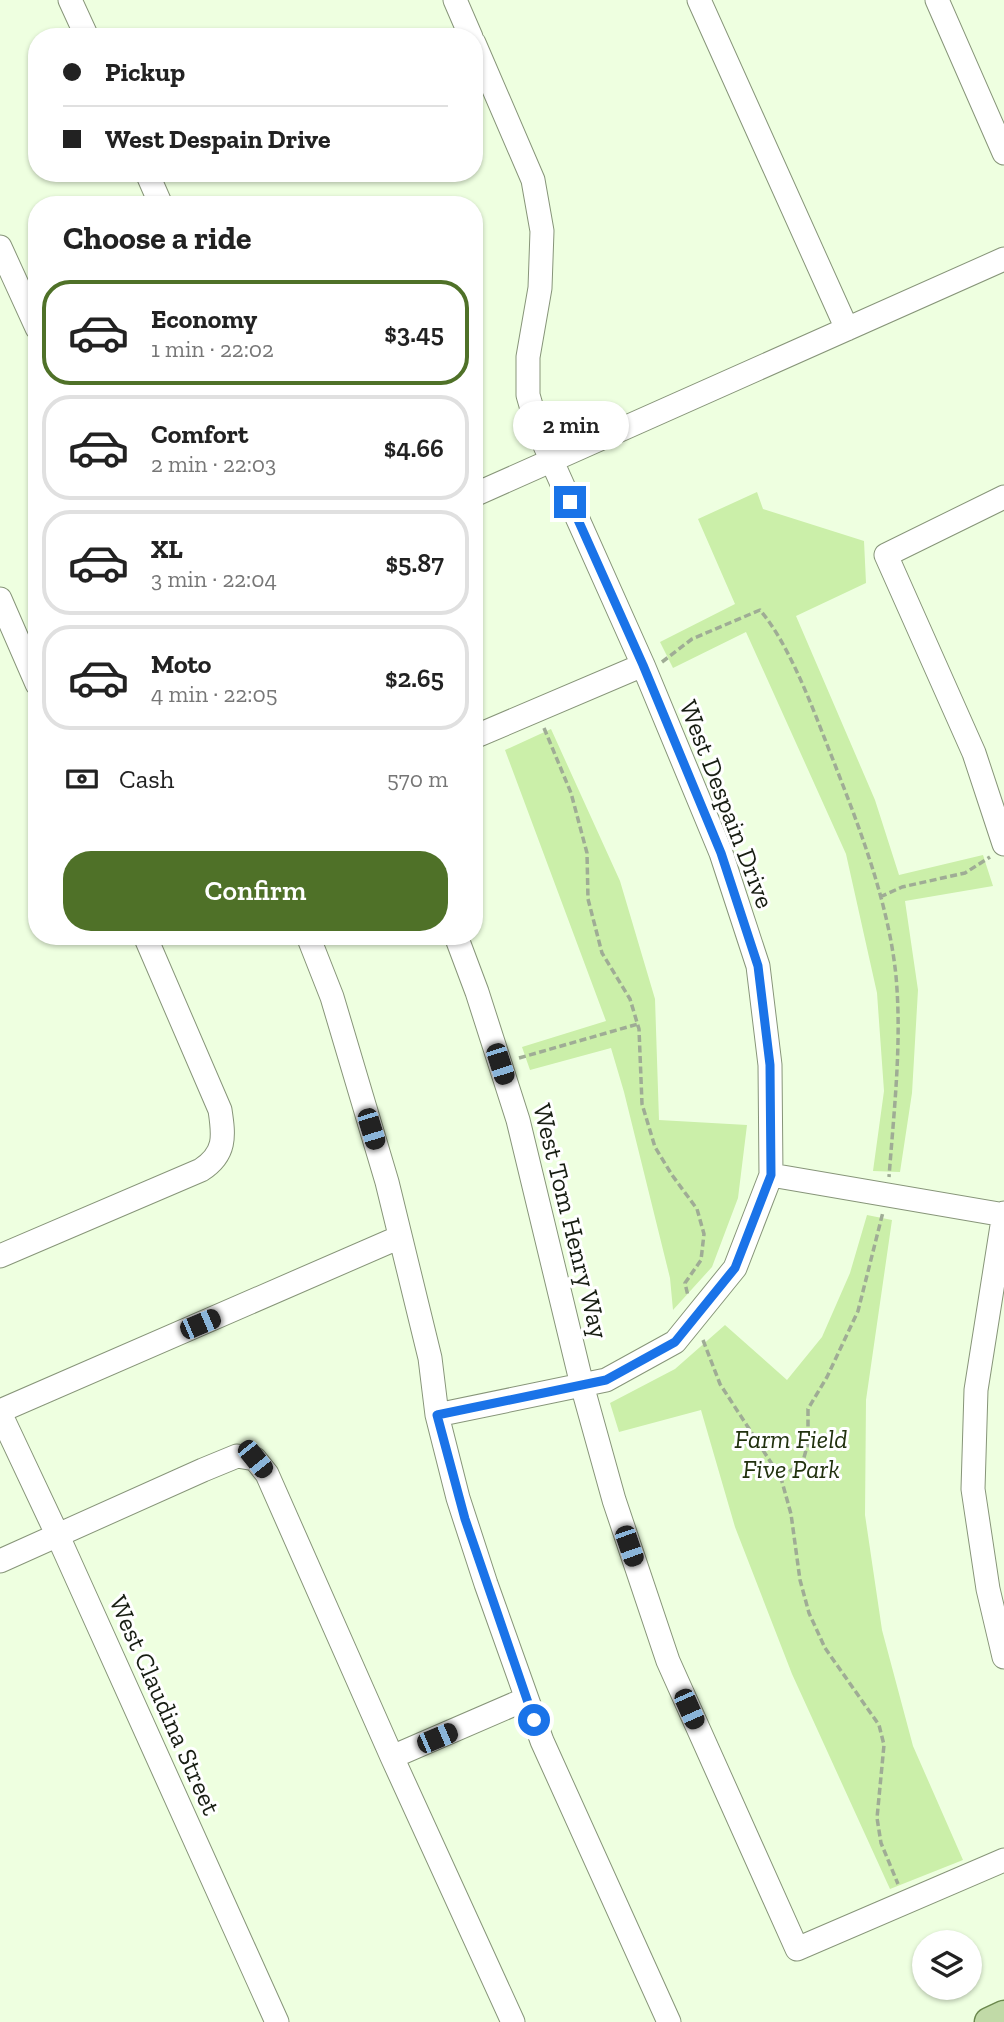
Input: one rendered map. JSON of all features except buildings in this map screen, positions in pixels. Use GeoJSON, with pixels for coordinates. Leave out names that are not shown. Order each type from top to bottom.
{"type":"FeatureCollection","features":[{"type":"Feature","properties":{"kind":"main road"},"geometry":{"type":"LineString","coordinates":[[989,2022],[1004,2015]]}},
{"type":"Feature","properties":{"kind":"street"},"geometry":{"type":"LineString","coordinates":[[70,0],[83,28]]}},
{"type":"Feature","properties":{"kind":"street"},"geometry":{"type":"LineString","coordinates":[[454,0],[467,28]]}},
{"type":"Feature","properties":{"kind":"street"},"geometry":{"type":"LineString","coordinates":[[699,0],[847,329]]}},
{"type":"Feature","properties":{"kind":"street"},"geometry":{"type":"LineString","coordinates":[[937,0],[1004,153]]}},
{"type":"Feature","properties":{"kind":"street","name":"West Despain Drive"},"geometry":{"type":"LineString","coordinates":[[437,1415],[606,1380],[675,1342],[735,1268],[771,1175],[770,1065],[758,966],[721,853],[538,430],[528,395],[528,357],[540,288],[542,231],[533,180],[483,64]]}},
{"type":"Feature","properties":{"kind":"street"},"geometry":{"type":"LineString","coordinates":[[0,247],[28,308]]}},
{"type":"Feature","properties":{"kind":"street"},"geometry":{"type":"LineString","coordinates":[[483,491],[1004,259]]}},
{"type":"Feature","properties":{"kind":"street"},"geometry":{"type":"LineString","coordinates":[[1002,839],[974,753],[886,555],[1004,497]]}},
{"type":"Feature","properties":{"kind":"street"},"geometry":{"type":"LineString","coordinates":[[0,599],[28,663]]}},
{"type":"Feature","properties":{"kind":"street"},"geometry":{"type":"LineString","coordinates":[[483,733],[644,670]]}},
{"type":"Feature","properties":{"kind":"street"},"geometry":{"type":"LineString","coordinates":[[0,1256],[201,1170],[214,1162],[221,1148],[223,1131],[220,1110],[149,945]]}},
{"type":"Feature","properties":{"kind":"street"},"geometry":{"type":"LineString","coordinates":[[311,945],[332,996],[387,1182],[429,1358],[437,1415],[462,1510],[542,1741],[669,2022]]}},
{"type":"Feature","properties":{"kind":"street","name":"West Tom Henry Way"},"geometry":{"type":"LineString","coordinates":[[459,945],[518,1120],[582,1385],[614,1500],[668,1661],[797,1949],[1004,1860]]}},
{"type":"Feature","properties":{"kind":"street"},"geometry":{"type":"LineString","coordinates":[[771,1175],[1004,1215],[976,1390],[973,1489],[988,1589],[1004,1657]]}},
{"type":"Feature","properties":{"kind":"street"},"geometry":{"type":"LineString","coordinates":[[0,1412],[400,1237]]}},
{"type":"Feature","properties":{"kind":"street","name":"West Claudina Street"},"geometry":{"type":"LineString","coordinates":[[0,1412],[277,2022]]}},
{"type":"Feature","properties":{"kind":"street"},"geometry":{"type":"LineString","coordinates":[[0,1561],[237,1456],[255,1459],[267,1474],[513,2022]]}},
{"type":"Feature","properties":{"kind":"street"},"geometry":{"type":"LineString","coordinates":[[392,1757],[526,1699]]}},
{"type":"Feature","properties":{"kind":"path"},"geometry":{"type":"LineString","coordinates":[[644,670],[692,639],[760,610],[775,628],[820,725],[853,810],[880,897],[896,975],[898,1066],[887,1195],[858,1311],[827,1377],[808,1409],[808,1443],[803,1461],[781,1478]]}},
{"type":"Feature","properties":{"kind":"path"},"geometry":{"type":"LineString","coordinates":[[880,897],[902,887],[965,873],[995,854],[1002,839]]}},
{"type":"Feature","properties":{"kind":"path"},"geometry":{"type":"LineString","coordinates":[[500,1064],[638,1024]]}},
{"type":"Feature","properties":{"kind":"green space"},"geometry":{"type":"Polygon","coordinates":[[[757,492],[763,509],[864,541],[866,583],[796,616],[875,800],[899,875],[983,855],[993,886],[905,901],[918,990],[912,1093],[900,1172],[873,1171],[884,1091],[877,993],[846,854],[746,632],[673,668],[660,642],[735,604],[698,519],[757,492]]]}},
{"type":"Feature","properties":{"kind":"green space"},"geometry":{"type":"Polygon","coordinates":[[[551,729],[620,881],[655,999],[659,1120],[747,1125],[738,1198],[712,1267],[673,1310],[670,1278],[611,1048],[530,1070],[522,1047],[606,1021],[505,750],[551,729]]]}},
{"type":"Feature","properties":{"kind":"green space","name":"Farm Field Five Park"},"geometry":{"type":"Polygon","coordinates":[[[867,1215],[892,1220],[866,1400],[865,1515],[882,1630],[913,1746],[963,1860],[890,1889],[792,1674],[735,1527],[701,1410],[619,1432],[610,1403],[675,1369],[725,1325],[787,1380],[822,1337],[850,1273],[867,1215]]]}},
{"type":"Feature","properties":{"kind":"route"},"geometry":{"type":"LineString","coordinates":[[534,1720],[458,1498],[437,1415],[606,1380],[675,1342],[735,1268],[771,1175],[770,1065],[758,966],[721,853],[643,665],[570,502]]}}]}
